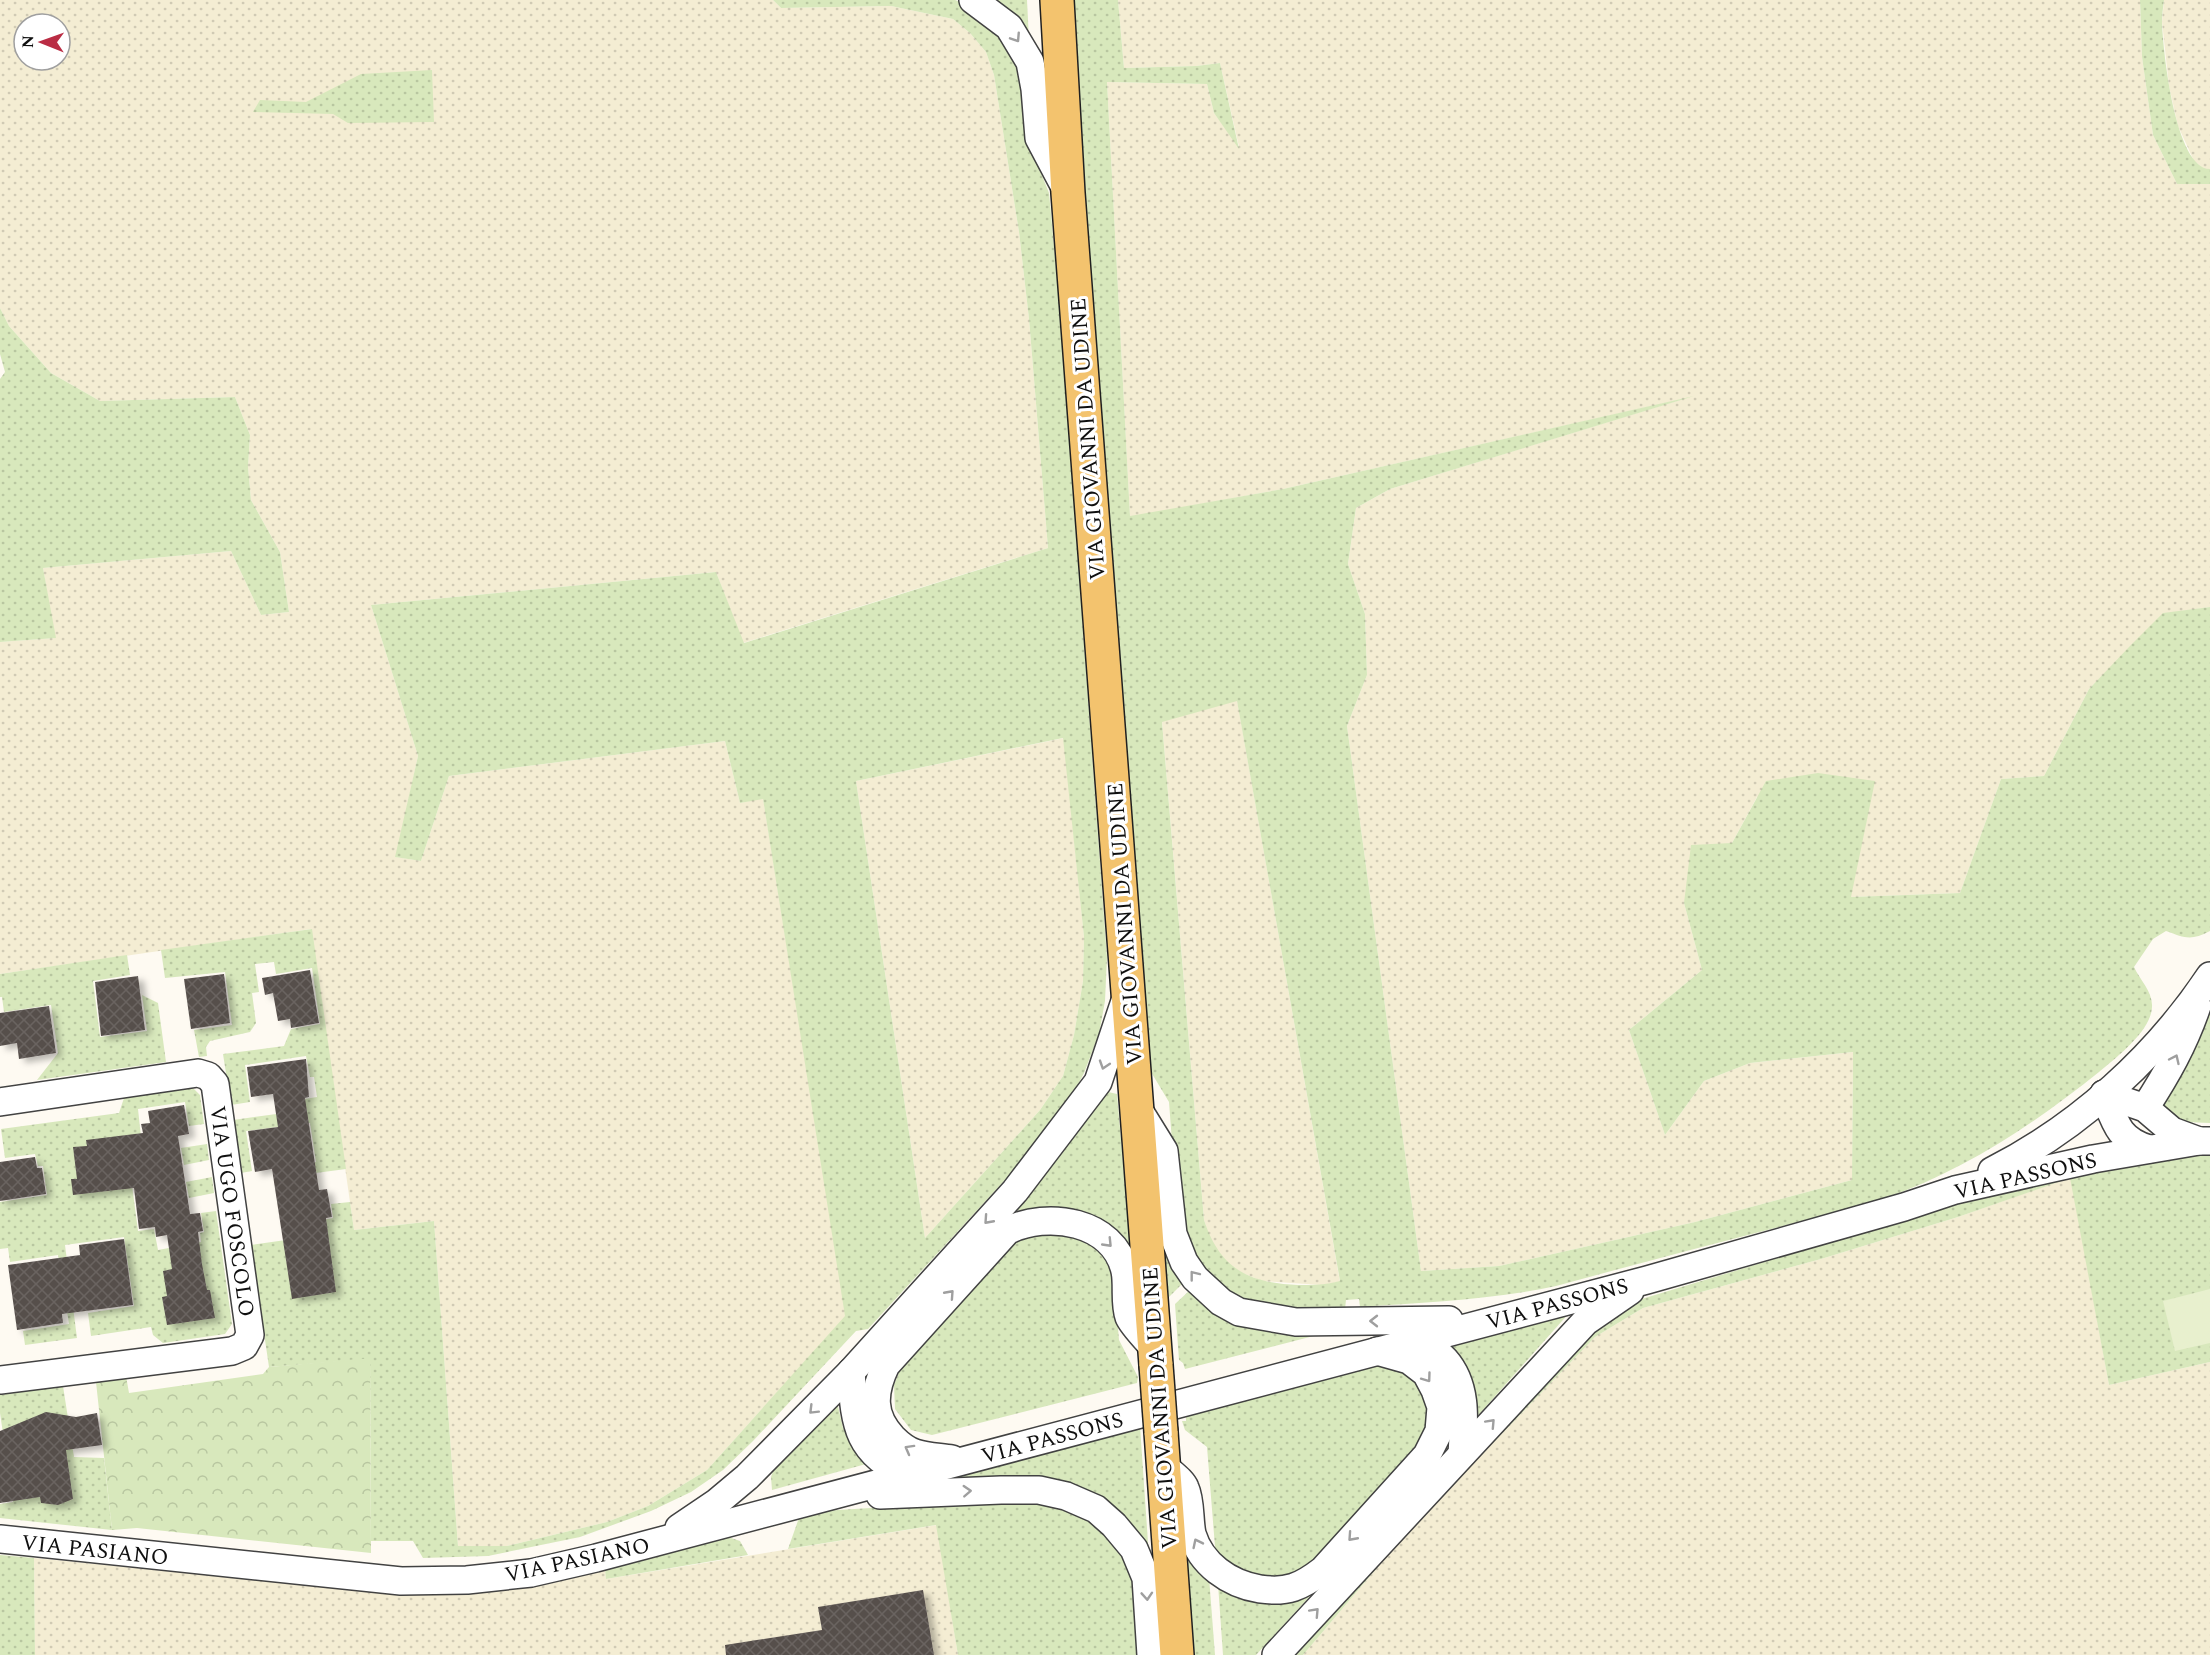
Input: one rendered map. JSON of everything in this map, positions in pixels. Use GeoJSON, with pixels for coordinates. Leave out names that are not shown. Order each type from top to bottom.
{"type":"FeatureCollection","features":[{"type":"Feature","properties":{"kind":"main road","name":"VIA GIOVANNI DA UDINE"},"geometry":{"type":"LineString","coordinates":[[1057,0],[1068,193],[1177,1655]]}},
{"type":"Feature","properties":{"kind":"street"},"geometry":{"type":"LineString","coordinates":[[973,0],[1009,27],[1030,62],[1039,138],[1068,193]]}},
{"type":"Feature","properties":{"kind":"street"},"geometry":{"type":"LineString","coordinates":[[1955,1190],[2023,1156],[2062,1129],[2104,1094],[2147,1056],[2207,980]]}},
{"type":"Feature","properties":{"kind":"street"},"geometry":{"type":"LineString","coordinates":[[2145,1108],[2170,1069],[2189,1029],[2207,980]]}},
{"type":"Feature","properties":{"kind":"street"},"geometry":{"type":"LineString","coordinates":[[660,1540],[716,1503],[747,1477],[851,1372],[1015,1191],[1098,1082],[1129,989]]}},
{"type":"Feature","properties":{"kind":"street","name":"VIA UGO FOSCOLO"},"geometry":{"type":"LineString","coordinates":[[0,1102],[198,1073],[208,1076],[215,1084],[250,1335],[244,1346],[232,1351],[0,1380]]}},
{"type":"Feature","properties":{"kind":"street","name":"VIA PASSONS"},"geometry":{"type":"LineString","coordinates":[[2104,1094],[2145,1108],[2172,1131],[2204,1141]]}},
{"type":"Feature","properties":{"kind":"street","name":"VIA PASSONS"},"geometry":{"type":"LineString","coordinates":[[2104,1094],[2116,1126],[2133,1144],[2149,1149]]}},
{"type":"Feature","properties":{"kind":"street"},"geometry":{"type":"LineString","coordinates":[[1138,1109],[1164,1151],[1173,1234],[1184,1262],[1201,1285],[1221,1302],[1239,1312],[1296,1322],[1495,1319]]}},
{"type":"Feature","properties":{"kind":"street","name":"VIA PASSONS"},"geometry":{"type":"LineString","coordinates":[[965,1460],[1419,1338],[1647,1280],[1904,1207],[1955,1190],[2093,1158],[2204,1141]]}},
{"type":"Feature","properties":{"kind":"street"},"geometry":{"type":"LineString","coordinates":[[965,1460],[918,1454],[904,1449],[880,1424],[876,1406],[877,1389],[886,1365],[1007,1231],[1022,1223],[1059,1220],[1083,1226],[1100,1235],[1115,1249],[1125,1269],[1129,1317],[1155,1357]]}},
{"type":"Feature","properties":{"kind":"street"},"geometry":{"type":"LineString","coordinates":[[1276,1655],[1585,1322],[1647,1280]]}},
{"type":"Feature","properties":{"kind":"street"},"geometry":{"type":"LineString","coordinates":[[1419,1338],[1444,1359],[1457,1376],[1464,1411],[1462,1454]]}},
{"type":"Feature","properties":{"kind":"street"},"geometry":{"type":"LineString","coordinates":[[1163,1465],[1185,1487],[1193,1535],[1212,1567],[1220,1574],[1251,1587],[1270,1591],[1290,1590],[1309,1580],[1323,1570],[1427,1455],[1439,1431],[1441,1407],[1426,1373],[1409,1360],[1377,1351]]}},
{"type":"Feature","properties":{"kind":"street"},"geometry":{"type":"LineString","coordinates":[[851,1372],[853,1406],[859,1430],[866,1444],[889,1468],[910,1476]]}},
{"type":"Feature","properties":{"kind":"street","name":"VIA PASIANO"},"geometry":{"type":"LineString","coordinates":[[0,1539],[401,1581],[467,1580],[531,1573],[965,1460]]}},
{"type":"Feature","properties":{"kind":"street"},"geometry":{"type":"LineString","coordinates":[[747,1477],[742,1490],[743,1503],[751,1510],[764,1514]]}},
{"type":"Feature","properties":{"kind":"street"},"geometry":{"type":"LineString","coordinates":[[825,1498],[1039,1490],[1066,1496],[1096,1509],[1114,1525],[1134,1549],[1146,1578],[1151,1655]]}},
{"type":"Feature","properties":{"kind":"shaded area"},"geometry":{"type":"Polygon","coordinates":[[[0,0],[773,0],[781,8],[891,6],[953,19],[970,33],[986,52],[994,75],[1019,232],[1029,319],[1048,548],[743,643],[716,572],[371,605],[418,756],[396,857],[421,861],[449,776],[725,741],[740,803],[763,798],[846,1316],[707,1470],[648,1506],[607,1522],[507,1546],[458,1546],[434,1221],[354,1230],[311,929],[0,974],[0,642],[55,638],[43,568],[231,551],[261,615],[289,612],[280,552],[251,500],[248,467],[250,435],[235,397],[100,401],[51,373],[9,326],[0,308],[0,0]]]}},
{"type":"Feature","properties":{"kind":"shaded area"},"geometry":{"type":"Polygon","coordinates":[[[1118,0],[2140,0],[2142,57],[2153,135],[2177,184],[2210,184],[2210,607],[2163,614],[2089,689],[2044,776],[2001,779],[1960,893],[1851,897],[1757,797],[1732,843],[1684,903],[1702,970],[1629,1030],[1665,1135],[1704,1081],[1750,1063],[1853,1052],[1852,1180],[1695,1222],[1499,1266],[1421,1271],[1347,726],[1367,675],[1365,614],[1348,564],[1356,508],[1390,489],[1683,399],[1283,489],[1130,517],[1107,82],[1207,84],[1214,113],[1239,147],[1220,63],[1124,68],[1118,0]]]}},
{"type":"Feature","properties":{"kind":"shaded area"},"geometry":{"type":"Polygon","coordinates":[[[2164,0],[2210,0],[2210,169],[2204,169],[2194,161],[2178,126],[2169,86],[2162,22],[2164,0]]]}},
{"type":"Feature","properties":{"kind":"shaded area"},"geometry":{"type":"Polygon","coordinates":[[[1237,700],[1340,1282],[1321,1285],[1262,1281],[1242,1273],[1227,1263],[1217,1250],[1210,1239],[1204,1220],[1162,721],[1237,700]]]}},
{"type":"Feature","properties":{"kind":"shaded area"},"geometry":{"type":"Polygon","coordinates":[[[1064,738],[1084,937],[1083,981],[1074,1035],[1063,1076],[1040,1110],[925,1238],[856,781],[1064,738]]]}},
{"type":"Feature","properties":{"kind":"shaded area"},"geometry":{"type":"Polygon","coordinates":[[[2071,1177],[2109,1385],[2210,1362],[2210,1655],[1303,1655],[1411,1528],[1595,1337],[1643,1308],[1821,1259],[1958,1217],[2071,1177]]]}},
{"type":"Feature","properties":{"kind":"shaded area"},"geometry":{"type":"Polygon","coordinates":[[[937,1525],[958,1655],[35,1655],[34,1558],[390,1593],[491,1592],[549,1584],[605,1570],[606,1579],[937,1525]]]}},
{"type":"Feature","properties":{"kind":"green space"},"geometry":{"type":"Polygon","coordinates":[[[773,0],[955,0],[976,8],[1017,54],[1033,153],[1049,193],[1058,289],[1107,957],[1105,1001],[1099,1034],[1084,1073],[1063,1113],[1037,1145],[868,1329],[856,1331],[723,1470],[691,1492],[651,1511],[580,1537],[488,1556],[423,1558],[413,1541],[371,1541],[370,1359],[269,1367],[251,1245],[293,1239],[322,1220],[333,1218],[331,1204],[350,1202],[354,1230],[434,1221],[458,1546],[507,1546],[607,1522],[648,1506],[707,1470],[845,1316],[763,799],[740,803],[725,741],[449,776],[421,861],[395,857],[418,756],[371,605],[716,572],[744,643],[1048,548],[1029,319],[1019,232],[994,75],[986,52],[970,33],[953,19],[891,6],[781,8],[773,0]],[[1063,738],[856,781],[925,1238],[1040,1110],[1063,1076],[1074,1035],[1083,981],[1084,937],[1063,738]]]}},
{"type":"Feature","properties":{"kind":"green space"},"geometry":{"type":"Polygon","coordinates":[[[987,0],[1027,0],[1029,40],[987,0]]]}},
{"type":"Feature","properties":{"kind":"green space"},"geometry":{"type":"Polygon","coordinates":[[[1066,0],[1118,0],[1124,68],[1220,63],[1239,149],[1214,113],[1207,84],[1107,82],[1130,516],[1283,489],[1694,396],[1390,489],[1356,508],[1348,564],[1365,614],[1367,675],[1347,726],[1421,1271],[1499,1266],[1695,1222],[1852,1180],[1853,1052],[1750,1063],[1704,1081],[1665,1135],[1629,1030],[1702,970],[1684,903],[1691,845],[1732,843],[1766,781],[1818,773],[1875,781],[1851,897],[1960,893],[2001,779],[2044,776],[2089,689],[2163,613],[2210,607],[2210,931],[2188,937],[2166,931],[2153,939],[2134,967],[2146,986],[2152,1002],[2150,1016],[2140,1034],[2115,1059],[2024,1128],[1970,1160],[1914,1187],[1844,1211],[1532,1291],[1458,1300],[1360,1307],[1359,1299],[1346,1300],[1345,1309],[1269,1311],[1225,1292],[1198,1266],[1177,1208],[1169,1102],[1151,1072],[1144,1052],[1066,0]],[[1237,701],[1162,722],[1204,1220],[1219,1251],[1228,1262],[1251,1276],[1265,1281],[1298,1285],[1340,1281],[1237,701]]]}},
{"type":"Feature","properties":{"kind":"green space"},"geometry":{"type":"Polygon","coordinates":[[[2140,0],[2164,0],[2163,37],[2173,106],[2188,150],[2198,164],[2210,169],[2210,184],[2177,184],[2153,135],[2142,57],[2140,0]]]}},
{"type":"Feature","properties":{"kind":"green space"},"geometry":{"type":"Polygon","coordinates":[[[432,70],[434,122],[348,123],[333,114],[253,112],[260,100],[306,102],[361,74],[432,70]]]}},
{"type":"Feature","properties":{"kind":"green space"},"geometry":{"type":"Polygon","coordinates":[[[0,308],[9,326],[51,373],[100,401],[235,397],[250,435],[248,467],[251,500],[280,552],[289,612],[261,615],[231,551],[43,568],[56,638],[0,642],[0,379],[5,372],[0,354],[0,308]]]}},
{"type":"Feature","properties":{"kind":"green space"},"geometry":{"type":"Polygon","coordinates":[[[312,929],[346,1169],[293,1176],[292,1166],[316,1162],[310,1123],[246,1131],[252,1171],[241,1173],[233,1120],[284,1113],[286,1102],[317,1097],[314,1077],[310,1077],[306,1056],[245,1065],[250,1102],[231,1105],[223,1054],[284,1046],[291,1029],[320,1024],[312,968],[276,974],[274,962],[255,964],[259,992],[252,993],[256,1023],[250,1032],[210,1041],[206,1047],[207,1056],[199,1057],[194,1030],[232,1025],[225,972],[165,978],[161,950],[312,929]]]}},
{"type":"Feature","properties":{"kind":"green space"},"geometry":{"type":"Polygon","coordinates":[[[127,955],[130,975],[93,981],[100,1037],[147,1031],[142,995],[158,1003],[166,1062],[37,1080],[58,1053],[51,1005],[4,1012],[2,997],[0,997],[0,974],[127,955]]]}},
{"type":"Feature","properties":{"kind":"green space"},"geometry":{"type":"Polygon","coordinates":[[[2210,1002],[2210,1123],[2185,1122],[2164,1113],[2160,1101],[2199,1034],[2210,1002]]]}},
{"type":"Feature","properties":{"kind":"green space"},"geometry":{"type":"Polygon","coordinates":[[[190,1085],[200,1095],[204,1124],[189,1126],[185,1102],[138,1109],[141,1137],[126,1140],[138,1231],[154,1229],[158,1250],[201,1242],[200,1233],[204,1232],[201,1213],[216,1211],[232,1324],[225,1334],[163,1343],[153,1335],[151,1327],[91,1336],[88,1313],[134,1306],[124,1237],[65,1245],[77,1338],[25,1345],[23,1331],[69,1324],[58,1255],[10,1262],[8,1248],[0,1249],[0,1202],[47,1195],[43,1166],[38,1166],[35,1154],[5,1158],[1,1129],[119,1113],[124,1098],[190,1085]]]}},
{"type":"Feature","properties":{"kind":"green space"},"geometry":{"type":"Polygon","coordinates":[[[1104,1091],[1117,1094],[1131,1255],[1043,1209],[1009,1211],[1063,1152],[1104,1091]]]}},
{"type":"Feature","properties":{"kind":"green space"},"geometry":{"type":"Polygon","coordinates":[[[207,1144],[209,1160],[184,1165],[181,1148],[207,1144]]]}},
{"type":"Feature","properties":{"kind":"green space"},"geometry":{"type":"Polygon","coordinates":[[[2210,1152],[2210,1362],[2109,1385],[2070,1178],[1958,1217],[1821,1259],[1643,1308],[1595,1337],[1411,1528],[1303,1655],[1284,1655],[1590,1328],[1635,1301],[2037,1180],[2210,1152]]]}},
{"type":"Feature","properties":{"kind":"green space"},"geometry":{"type":"Polygon","coordinates":[[[212,1177],[214,1193],[189,1198],[186,1182],[212,1177]]]}},
{"type":"Feature","properties":{"kind":"green space"},"geometry":{"type":"Polygon","coordinates":[[[1028,1231],[1077,1235],[1094,1246],[1109,1264],[1114,1281],[1119,1340],[1138,1377],[1137,1383],[932,1435],[911,1430],[895,1409],[894,1385],[904,1360],[1005,1246],[1028,1231]]]}},
{"type":"Feature","properties":{"kind":"green space"},"geometry":{"type":"Polygon","coordinates":[[[1163,1248],[1184,1282],[1166,1300],[1163,1248]]]}},
{"type":"Feature","properties":{"kind":"green space"},"geometry":{"type":"Polygon","coordinates":[[[2210,1289],[2210,1343],[2175,1351],[2163,1301],[2210,1289]]]}},
{"type":"Feature","properties":{"kind":"green space"},"geometry":{"type":"Polygon","coordinates":[[[1190,1290],[1225,1317],[1255,1329],[1284,1335],[1333,1331],[1185,1369],[1179,1360],[1175,1304],[1190,1290]]]}},
{"type":"Feature","properties":{"kind":"green space"},"geometry":{"type":"Polygon","coordinates":[[[1570,1312],[1474,1420],[1444,1346],[1570,1312]]]}},
{"type":"Feature","properties":{"kind":"green space"},"geometry":{"type":"Polygon","coordinates":[[[370,1358],[371,1553],[137,1528],[112,1530],[96,1382],[126,1376],[129,1393],[263,1374],[269,1367],[370,1358]]]}},
{"type":"Feature","properties":{"kind":"green space"},"geometry":{"type":"Polygon","coordinates":[[[1393,1364],[1412,1375],[1425,1394],[1429,1414],[1427,1433],[1417,1451],[1309,1565],[1295,1573],[1271,1580],[1261,1580],[1241,1573],[1216,1559],[1207,1447],[1185,1430],[1182,1421],[1186,1421],[1186,1414],[1373,1365],[1393,1364]]]}},
{"type":"Feature","properties":{"kind":"green space"},"geometry":{"type":"Polygon","coordinates":[[[63,1386],[74,1457],[104,1458],[112,1530],[0,1518],[0,1504],[13,1502],[0,1413],[0,1395],[63,1386]]]}},
{"type":"Feature","properties":{"kind":"green space"},"geometry":{"type":"Polygon","coordinates":[[[836,1398],[843,1428],[866,1464],[772,1490],[771,1477],[777,1459],[836,1398]]]}},
{"type":"Feature","properties":{"kind":"green space"},"geometry":{"type":"Polygon","coordinates":[[[1140,1426],[1149,1557],[1093,1497],[918,1483],[1140,1426]]]}},
{"type":"Feature","properties":{"kind":"green space"},"geometry":{"type":"Polygon","coordinates":[[[1016,1499],[1070,1505],[1106,1531],[1131,1568],[1137,1609],[1139,1655],[958,1655],[936,1525],[788,1549],[800,1515],[822,1511],[1016,1499]]]}},
{"type":"Feature","properties":{"kind":"green space"},"geometry":{"type":"Polygon","coordinates":[[[725,1536],[740,1541],[748,1555],[606,1579],[605,1570],[725,1536]]]}},
{"type":"Feature","properties":{"kind":"green space"},"geometry":{"type":"Polygon","coordinates":[[[1184,1545],[1209,1577],[1215,1655],[1189,1655],[1184,1545]]]}},
{"type":"Feature","properties":{"kind":"green space"},"geometry":{"type":"Polygon","coordinates":[[[0,1555],[34,1558],[35,1655],[0,1655],[0,1555]]]}},
{"type":"Feature","properties":{"kind":"green space"},"geometry":{"type":"Polygon","coordinates":[[[1218,1584],[1309,1590],[1311,1595],[1256,1655],[1223,1655],[1218,1584]]]}},
{"type":"Feature","properties":{"kind":"building"},"geometry":{"type":"Polygon","coordinates":[[[310,970],[319,1023],[291,1028],[290,1019],[278,1021],[273,993],[265,995],[262,978],[310,970]]]}},
{"type":"Feature","properties":{"kind":"building"},"geometry":{"type":"Polygon","coordinates":[[[224,974],[230,1023],[191,1029],[184,979],[224,974]]]}},
{"type":"Feature","properties":{"kind":"building"},"geometry":{"type":"Polygon","coordinates":[[[138,976],[145,1030],[101,1036],[95,982],[138,976]]]}},
{"type":"Feature","properties":{"kind":"building"},"geometry":{"type":"Polygon","coordinates":[[[49,1006],[56,1053],[19,1059],[17,1043],[0,1046],[0,1013],[49,1006]]]}},
{"type":"Feature","properties":{"kind":"building"},"geometry":{"type":"Polygon","coordinates":[[[306,1059],[309,1097],[305,1098],[319,1190],[327,1189],[332,1217],[326,1218],[336,1292],[292,1299],[272,1169],[255,1172],[248,1131],[278,1127],[273,1094],[251,1097],[247,1067],[306,1059]]]}},
{"type":"Feature","properties":{"kind":"building"},"geometry":{"type":"Polygon","coordinates":[[[184,1105],[189,1134],[178,1136],[190,1214],[200,1213],[203,1231],[198,1232],[202,1264],[215,1318],[167,1325],[162,1297],[167,1296],[163,1271],[172,1269],[167,1235],[156,1237],[155,1227],[139,1229],[134,1188],[73,1195],[71,1179],[77,1179],[73,1147],[87,1146],[86,1140],[143,1133],[141,1124],[150,1123],[148,1111],[184,1105]]]}},
{"type":"Feature","properties":{"kind":"building"},"geometry":{"type":"Polygon","coordinates":[[[35,1157],[37,1168],[42,1168],[46,1194],[0,1201],[0,1162],[35,1157]]]}},
{"type":"Feature","properties":{"kind":"building"},"geometry":{"type":"Polygon","coordinates":[[[124,1239],[133,1305],[62,1314],[63,1323],[17,1330],[8,1265],[80,1255],[79,1245],[124,1239]]]}},
{"type":"Feature","properties":{"kind":"building"},"geometry":{"type":"Polygon","coordinates":[[[46,1412],[76,1417],[97,1413],[102,1445],[66,1450],[73,1499],[58,1505],[41,1503],[40,1497],[0,1503],[0,1431],[46,1412]]]}},
{"type":"Feature","properties":{"kind":"building"},"geometry":{"type":"Polygon","coordinates":[[[923,1590],[934,1655],[726,1655],[725,1645],[822,1630],[818,1607],[923,1590]]]}}]}
